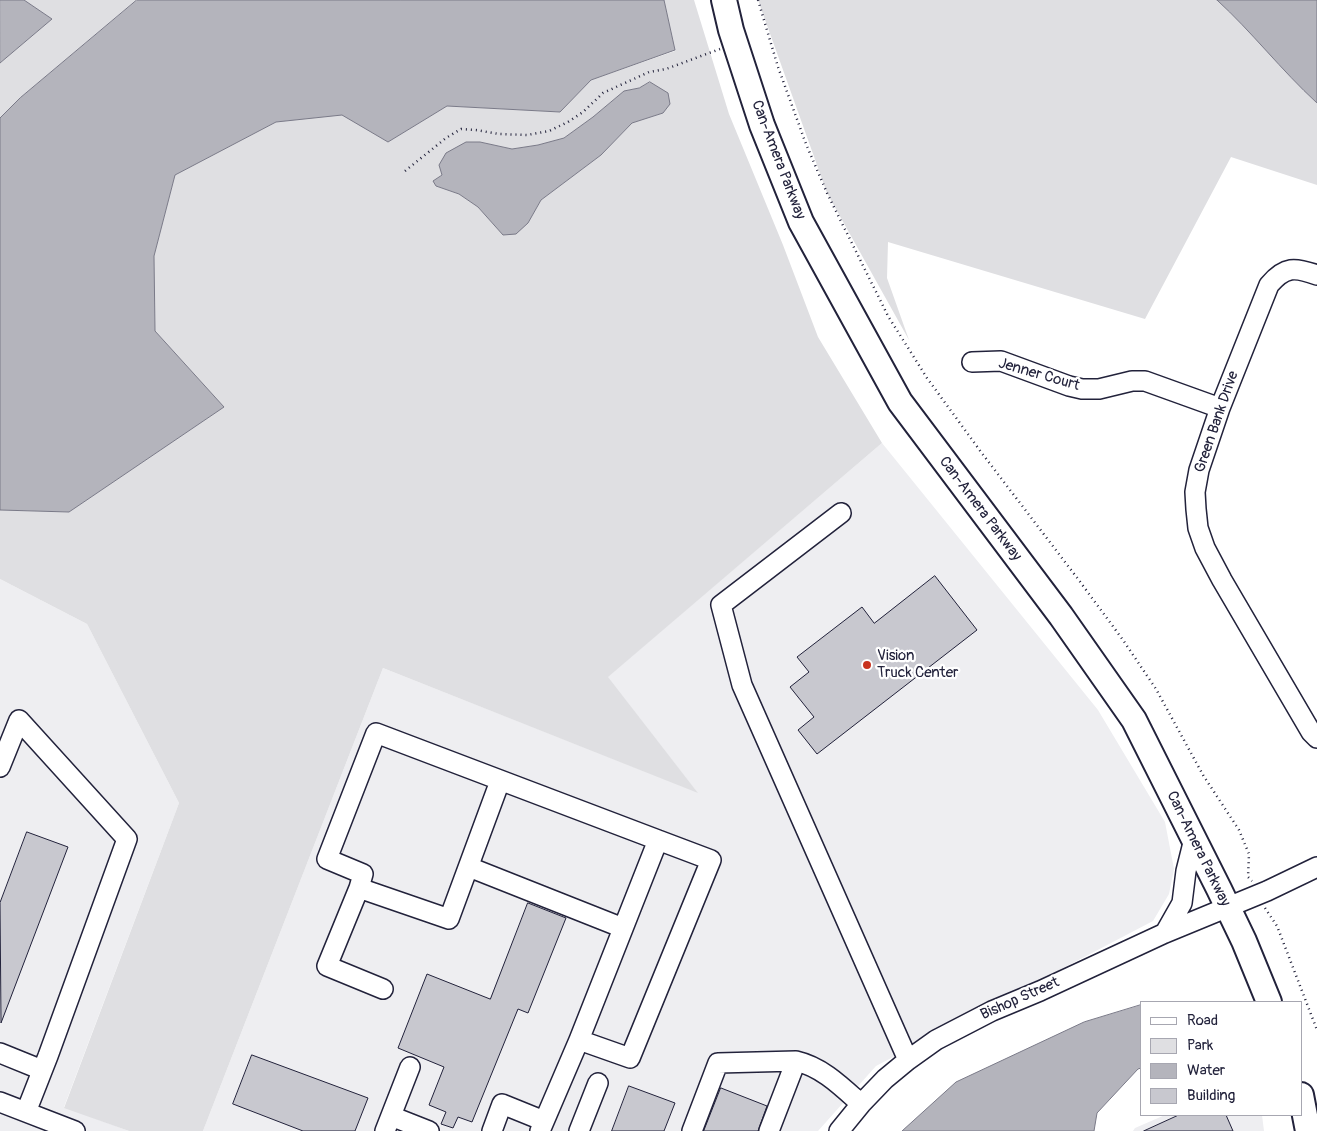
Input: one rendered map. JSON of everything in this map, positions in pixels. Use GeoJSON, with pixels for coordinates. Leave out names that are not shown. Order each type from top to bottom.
{"type":"FeatureCollection","features":[{"type":"Feature","properties":{"kind":"main road","name":"Can-Amera Parkway"},"geometry":{"type":"LineString","coordinates":[[724,0],[735,43],[762,125],[801,222],[900,402],[1061,616],[1134,720],[1228,907],[1269,1001]]}},
{"type":"Feature","properties":{"kind":"main road"},"geometry":{"type":"LineString","coordinates":[[1302,1100],[1308,1131]]}},
{"type":"Feature","properties":{"kind":"street","name":"Green Bank Drive"},"geometry":{"type":"LineString","coordinates":[[1317,275],[1300,269],[1290,270],[1278,274],[1269,285],[1220,408],[1199,470],[1195,492],[1198,528],[1205,548],[1311,732],[1317,738]]}},
{"type":"Feature","properties":{"kind":"street","name":"Jenner Court"},"geometry":{"type":"LineString","coordinates":[[972,362],[1001,361],[1082,389],[1099,389],[1132,381],[1145,381],[1220,408]]}},
{"type":"Feature","properties":{"kind":"street"},"geometry":{"type":"LineString","coordinates":[[841,513],[721,604],[742,685],[908,1060]]}},
{"type":"Feature","properties":{"kind":"street"},"geometry":{"type":"LineString","coordinates":[[0,767],[20,720],[128,839],[26,1112]]}},
{"type":"Feature","properties":{"kind":"street"},"geometry":{"type":"LineString","coordinates":[[383,988],[327,966],[364,874],[327,859],[376,733],[711,860],[630,1058],[579,1040]]}},
{"type":"Feature","properties":{"kind":"street"},"geometry":{"type":"LineString","coordinates":[[358,888],[449,919],[500,781]]}},
{"type":"Feature","properties":{"kind":"street"},"geometry":{"type":"LineString","coordinates":[[1165,933],[1182,903],[1186,871],[1194,839]]}},
{"type":"Feature","properties":{"kind":"street"},"geometry":{"type":"LineString","coordinates":[[492,1131],[502,1104],[542,1126],[579,1040],[658,840]]}},
{"type":"Feature","properties":{"kind":"street"},"geometry":{"type":"LineString","coordinates":[[469,867],[623,928]]}},
{"type":"Feature","properties":{"kind":"street","name":"Bishop Street"},"geometry":{"type":"LineString","coordinates":[[838,1131],[885,1079],[936,1040],[992,1011],[1165,933],[1267,891],[1317,867]]}},
{"type":"Feature","properties":{"kind":"street"},"geometry":{"type":"LineString","coordinates":[[0,1053],[42,1070]]}},
{"type":"Feature","properties":{"kind":"street"},"geometry":{"type":"LineString","coordinates":[[692,1131],[718,1063],[796,1061],[805,1063],[828,1075],[861,1104]]}},
{"type":"Feature","properties":{"kind":"street"},"geometry":{"type":"LineString","coordinates":[[770,1131],[796,1061]]}},
{"type":"Feature","properties":{"kind":"street"},"geometry":{"type":"LineString","coordinates":[[410,1067],[388,1124],[430,1131]]}},
{"type":"Feature","properties":{"kind":"street"},"geometry":{"type":"LineString","coordinates":[[580,1131],[598,1083]]}},
{"type":"Feature","properties":{"kind":"street"},"geometry":{"type":"LineString","coordinates":[[0,1102],[75,1131]]}},
{"type":"Feature","properties":{"kind":"path"},"geometry":{"type":"LineString","coordinates":[[758,0],[778,67],[806,144],[827,193],[888,316],[927,378],[980,452],[1078,579],[1156,689],[1203,775],[1240,830],[1249,854],[1248,877],[1252,881]]}},
{"type":"Feature","properties":{"kind":"path"},"geometry":{"type":"LineString","coordinates":[[405,170],[446,138],[461,129],[499,134],[527,135],[549,130],[568,122],[583,112],[602,93],[648,72],[666,69],[735,43]]}},
{"type":"Feature","properties":{"kind":"path"},"geometry":{"type":"LineString","coordinates":[[1265,907],[1277,926],[1317,1030]]}},
{"type":"Feature","properties":{"kind":"shaded area"},"geometry":{"type":"Polygon","coordinates":[[[882,443],[1098,710],[1165,822],[1174,869],[1169,894],[1153,921],[876,1066],[818,1131],[203,1131],[383,668],[697,792],[607,677],[882,443]]]}},
{"type":"Feature","properties":{"kind":"shaded area"},"geometry":{"type":"Polygon","coordinates":[[[0,579],[87,624],[179,803],[64,1107],[129,1131],[0,1131],[0,579]]]}},
{"type":"Feature","properties":{"kind":"shaded area"},"geometry":{"type":"Polygon","coordinates":[[[1163,1116],[1262,1116],[1264,1131],[1133,1131],[1135,1128],[1163,1116]]]}},
{"type":"Feature","properties":{"kind":"green space"},"geometry":{"type":"Polygon","coordinates":[[[24,0],[137,0],[20,98],[0,118],[0,63],[52,19],[24,0]]]}},
{"type":"Feature","properties":{"kind":"green space"},"geometry":{"type":"Polygon","coordinates":[[[664,0],[694,0],[729,114],[783,245],[818,337],[882,443],[608,677],[698,793],[383,668],[203,1131],[129,1131],[64,1108],[179,803],[87,624],[0,579],[0,510],[69,512],[224,407],[155,331],[154,256],[175,175],[276,122],[342,114],[388,142],[447,106],[560,112],[591,80],[675,51],[664,0]],[[650,82],[639,88],[624,91],[564,138],[512,149],[480,142],[434,181],[436,186],[459,194],[478,207],[502,234],[528,223],[541,200],[601,155],[632,123],[663,113],[657,87],[650,82]]]}},
{"type":"Feature","properties":{"kind":"green space"},"geometry":{"type":"Polygon","coordinates":[[[758,0],[1217,0],[1317,103],[1317,185],[1231,157],[1145,319],[888,242],[887,278],[909,340],[827,193],[758,0]]]}},
{"type":"Feature","properties":{"kind":"water"},"geometry":{"type":"Polygon","coordinates":[[[0,0],[24,0],[52,19],[0,63],[0,0]]]}},
{"type":"Feature","properties":{"kind":"water"},"geometry":{"type":"Polygon","coordinates":[[[137,0],[664,0],[675,50],[591,80],[560,112],[447,106],[388,142],[342,115],[276,122],[175,175],[154,256],[155,331],[224,407],[69,512],[0,510],[0,118],[20,98],[137,0]]]}},
{"type":"Feature","properties":{"kind":"water"},"geometry":{"type":"Polygon","coordinates":[[[1217,0],[1317,0],[1317,103],[1291,77],[1217,0]]]}},
{"type":"Feature","properties":{"kind":"water"},"geometry":{"type":"Polygon","coordinates":[[[650,82],[668,93],[670,104],[663,113],[632,123],[601,155],[541,200],[528,223],[516,234],[503,235],[478,207],[459,194],[436,186],[433,181],[442,175],[439,165],[446,153],[466,142],[480,142],[512,149],[564,138],[624,91],[639,88],[650,82]]]}},
{"type":"Feature","properties":{"kind":"water"},"geometry":{"type":"Polygon","coordinates":[[[1140,1005],[1140,1068],[1097,1113],[1094,1131],[902,1131],[956,1082],[1084,1022],[1140,1005]]]}},
{"type":"Feature","properties":{"kind":"building","name":"Vision Truck Center"},"geometry":{"type":"Polygon","coordinates":[[[935,576],[977,630],[817,754],[798,730],[814,717],[790,687],[809,672],[797,657],[862,607],[874,623],[935,576]]]}},
{"type":"Feature","properties":{"kind":"building"},"geometry":{"type":"Polygon","coordinates":[[[27,832],[68,847],[1,1023],[0,903],[27,832]]]}},
{"type":"Feature","properties":{"kind":"building"},"geometry":{"type":"Polygon","coordinates":[[[528,903],[566,918],[528,1013],[518,1009],[472,1122],[458,1117],[453,1128],[441,1124],[446,1112],[429,1105],[444,1067],[398,1048],[427,974],[490,999],[528,903]]]}},
{"type":"Feature","properties":{"kind":"building"},"geometry":{"type":"Polygon","coordinates":[[[252,1055],[368,1098],[355,1131],[303,1131],[233,1104],[252,1055]]]}},
{"type":"Feature","properties":{"kind":"building"},"geometry":{"type":"Polygon","coordinates":[[[629,1086],[675,1103],[664,1131],[612,1131],[629,1086]]]}},
{"type":"Feature","properties":{"kind":"building"},"geometry":{"type":"Polygon","coordinates":[[[721,1088],[767,1106],[758,1131],[704,1131],[721,1088]]]}},
{"type":"Feature","properties":{"kind":"building"},"geometry":{"type":"Polygon","coordinates":[[[1177,1116],[1226,1116],[1233,1131],[1144,1131],[1177,1116]]]}},
{"type":"Feature","properties":{"kind":"place","name":"Vision Truck Center"},"geometry":{"type":"Point","coordinates":[867,665]}}]}
